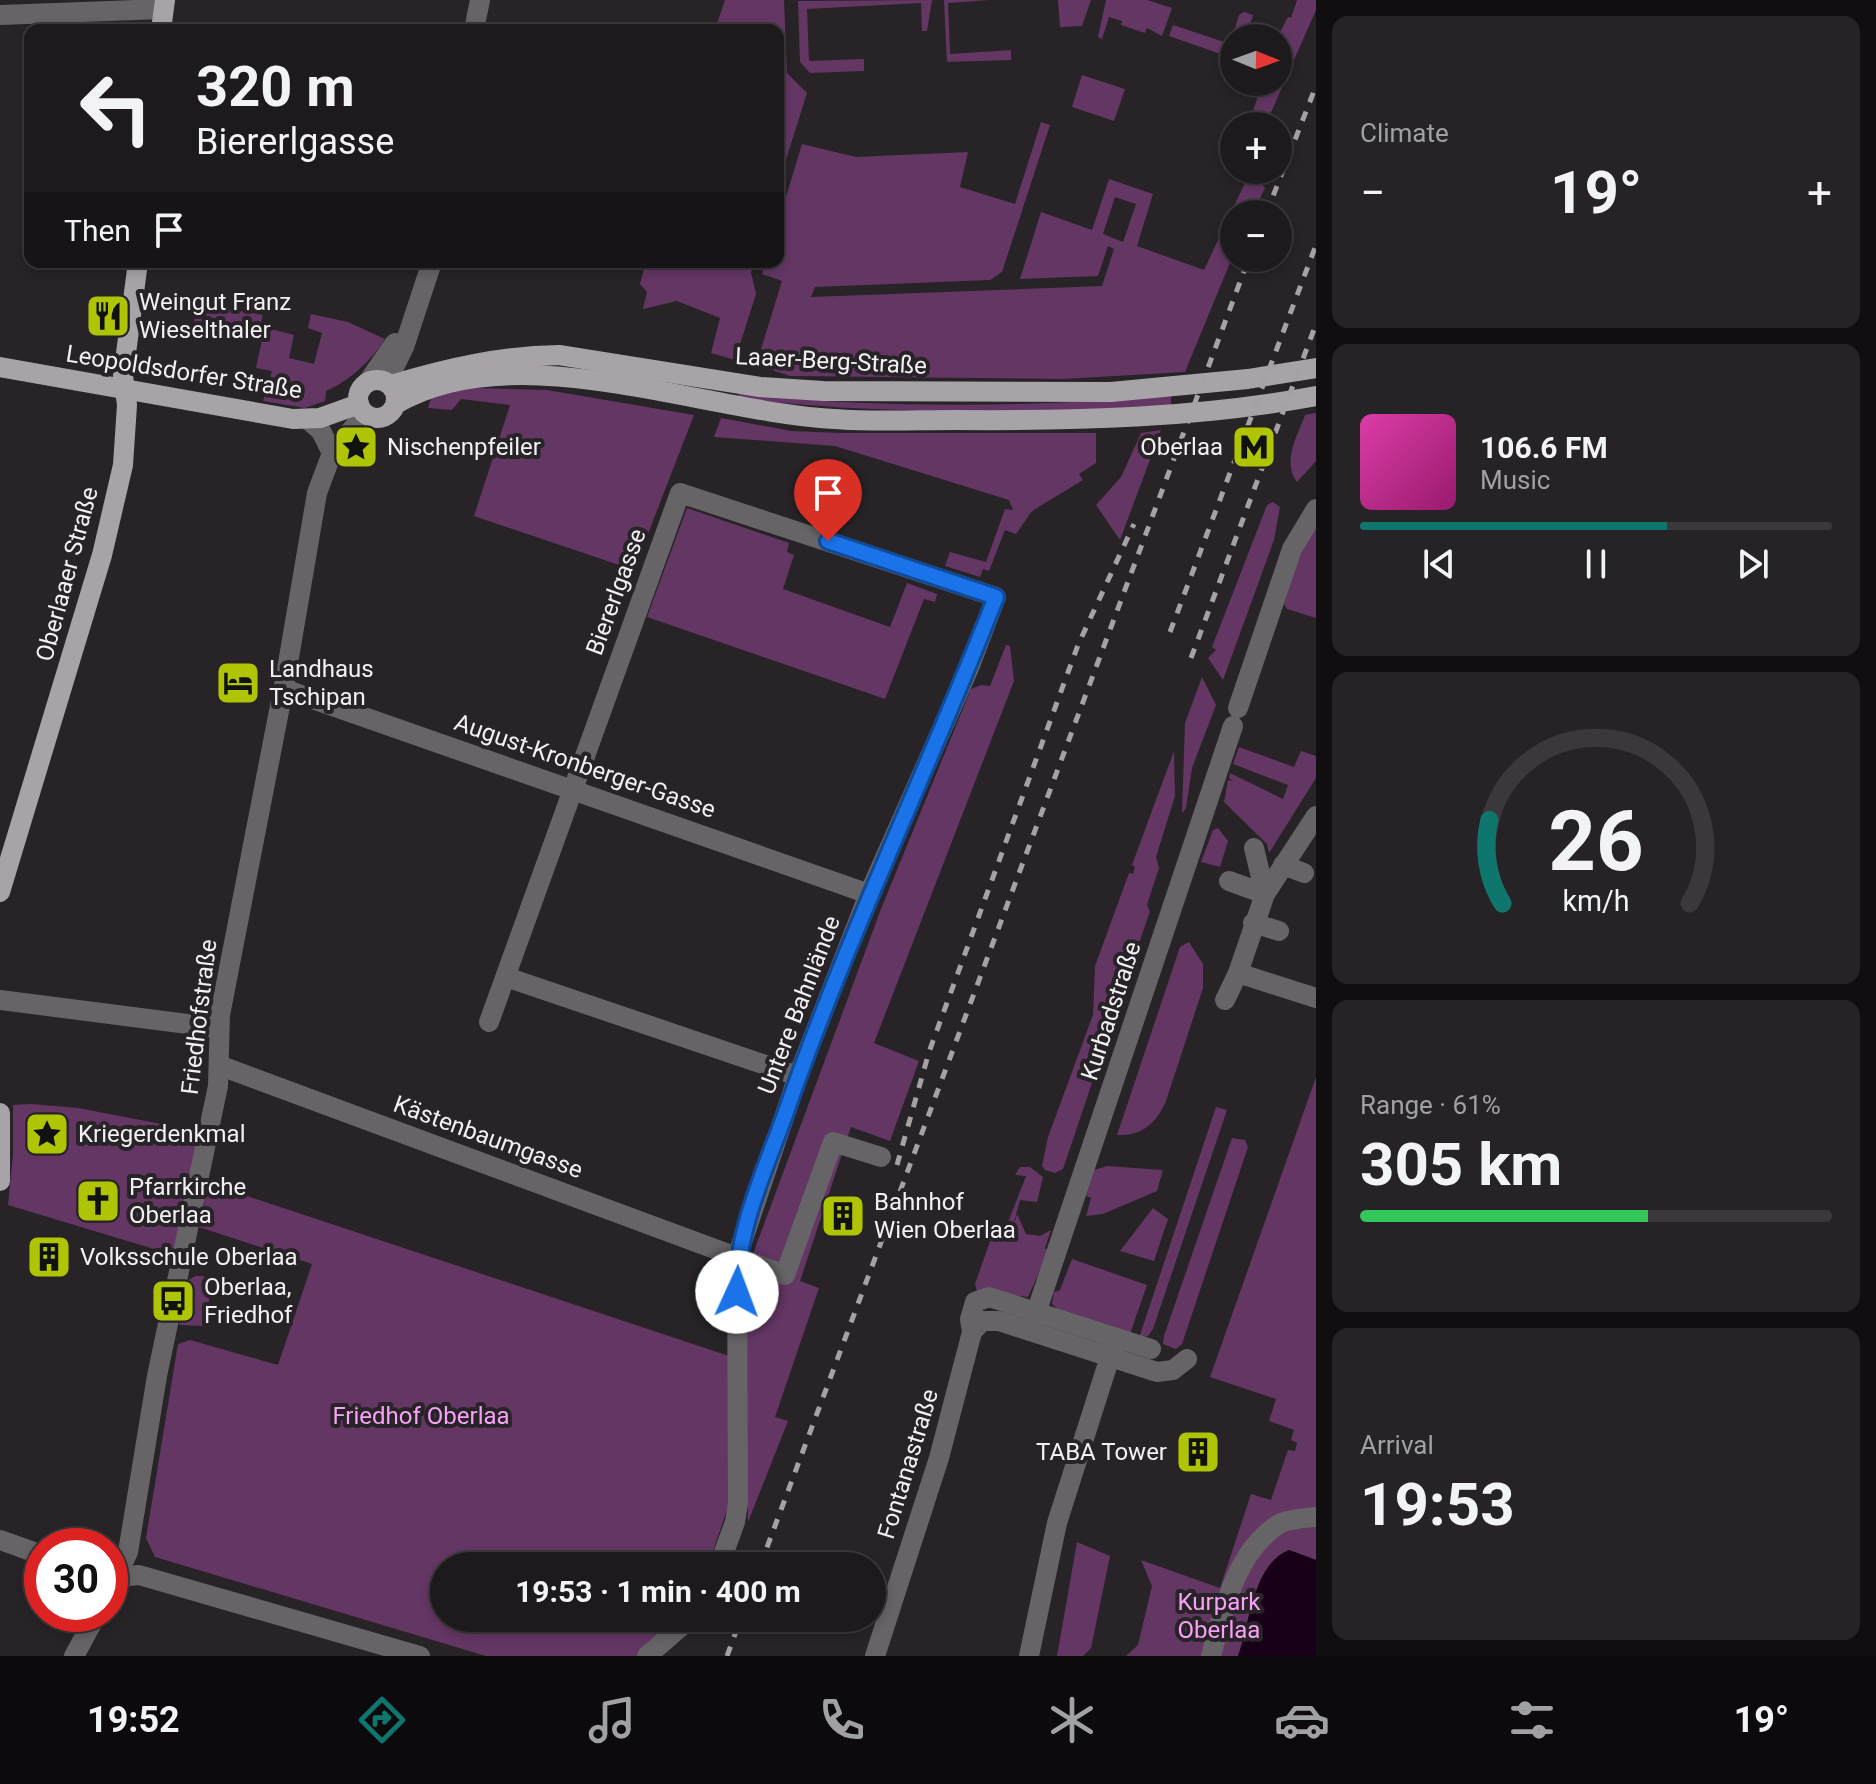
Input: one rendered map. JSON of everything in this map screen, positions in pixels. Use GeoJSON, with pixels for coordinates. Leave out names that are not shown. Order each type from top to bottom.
{"type":"FeatureCollection","features":[{"type":"Feature","properties":{"kind":"main road"},"geometry":{"type":"LineString","coordinates":[[162,24],[164,4]]}},
{"type":"Feature","properties":{"kind":"main road","name":"Oberlaaer Straße"},"geometry":{"type":"LineString","coordinates":[[0,892],[102,555],[126,445],[123,376],[137,268]]}},
{"type":"Feature","properties":{"kind":"main road","name":"Laaer-Berg-Straße"},"geometry":{"type":"LineString","coordinates":[[385,388],[475,361],[559,355],[778,390],[1061,394],[1178,387],[1316,368]]}},
{"type":"Feature","properties":{"kind":"main road","name":"Leopoldsdorfer Straße"},"geometry":{"type":"LineString","coordinates":[[0,367],[307,419],[362,409],[382,418],[385,388]]}},
{"type":"Feature","properties":{"kind":"main road","name":"Laaer-Berg-Straße"},"geometry":{"type":"LineString","coordinates":[[385,388],[418,391],[449,381],[543,377],[629,386],[767,412],[834,419],[1049,421],[1167,415],[1316,396]]}},
{"type":"Feature","properties":{"kind":"main road"},"geometry":{"type":"LineString","coordinates":[[362,409],[358,396],[385,388]]}},
{"type":"Feature","properties":{"kind":"main road"},"geometry":{"type":"LineString","coordinates":[[0,1113],[0,1181]]}},
{"type":"Feature","properties":{"kind":"street"},"geometry":{"type":"LineString","coordinates":[[475,24],[480,0]]}},
{"type":"Feature","properties":{"kind":"street"},"geometry":{"type":"LineString","coordinates":[[0,15],[164,4]]}},
{"type":"Feature","properties":{"kind":"street"},"geometry":{"type":"LineString","coordinates":[[385,388],[404,347],[430,268]]}},
{"type":"Feature","properties":{"kind":"street"},"geometry":{"type":"LineString","coordinates":[[385,388],[417,310]]}},
{"type":"Feature","properties":{"kind":"street"},"geometry":{"type":"LineString","coordinates":[[404,347],[407,369],[417,377]]}},
{"type":"Feature","properties":{"kind":"street","name":"Friedhofstraße"},"geometry":{"type":"LineString","coordinates":[[128,1548],[157,1376],[221,1066],[219,1028],[284,689],[317,493],[332,453],[362,409]]}},
{"type":"Feature","properties":{"kind":"street"},"geometry":{"type":"LineString","coordinates":[[307,419],[321,431],[332,453]]}},
{"type":"Feature","properties":{"kind":"street","name":"Biererlgasse"},"geometry":{"type":"LineString","coordinates":[[489,1022],[680,493],[996,597]]}},
{"type":"Feature","properties":{"kind":"street","name":"Kurbadstraße"},"geometry":{"type":"LineString","coordinates":[[1033,1322],[1292,549],[1316,509]]}},
{"type":"Feature","properties":{"kind":"street","name":"Untere Bahnlände"},"geometry":{"type":"LineString","coordinates":[[724,1552],[738,1503],[737,1257],[798,1076],[869,894],[969,668],[996,597]]}},
{"type":"Feature","properties":{"kind":"street","name":"August-Kronberger-Gasse"},"geometry":{"type":"LineString","coordinates":[[284,689],[869,894]]}},
{"type":"Feature","properties":{"kind":"street"},"geometry":{"type":"LineString","coordinates":[[1225,1000],[1238,973],[1265,894],[1316,816]]}},
{"type":"Feature","properties":{"kind":"street"},"geometry":{"type":"LineString","coordinates":[[1254,848],[1265,894]]}},
{"type":"Feature","properties":{"kind":"street"},"geometry":{"type":"LineString","coordinates":[[1283,865],[1304,873]]}},
{"type":"Feature","properties":{"kind":"street"},"geometry":{"type":"LineString","coordinates":[[1229,881],[1265,894]]}},
{"type":"Feature","properties":{"kind":"street"},"geometry":{"type":"LineString","coordinates":[[1253,923],[1279,931]]}},
{"type":"Feature","properties":{"kind":"street"},"geometry":{"type":"LineString","coordinates":[[1238,973],[1316,998]]}},
{"type":"Feature","properties":{"kind":"street"},"geometry":{"type":"LineString","coordinates":[[506,977],[798,1076]]}},
{"type":"Feature","properties":{"kind":"street"},"geometry":{"type":"LineString","coordinates":[[0,1000],[219,1028]]}},
{"type":"Feature","properties":{"kind":"street","name":"Kästenbaumgasse"},"geometry":{"type":"LineString","coordinates":[[221,1066],[737,1257]]}},
{"type":"Feature","properties":{"kind":"street"},"geometry":{"type":"LineString","coordinates":[[737,1257],[785,1275],[833,1142],[881,1157]]}},
{"type":"Feature","properties":{"kind":"street","name":"Fontanastraße"},"geometry":{"type":"LineString","coordinates":[[875,1656],[939,1458],[972,1332],[970,1319],[975,1302],[989,1297],[1033,1322]]}},
{"type":"Feature","properties":{"kind":"street"},"geometry":{"type":"LineString","coordinates":[[1033,1322],[1116,1338],[1151,1349]]}},
{"type":"Feature","properties":{"kind":"street"},"geometry":{"type":"LineString","coordinates":[[1033,1322],[1110,1358],[1157,1372],[1173,1370],[1187,1359]]}},
{"type":"Feature","properties":{"kind":"street"},"geometry":{"type":"LineString","coordinates":[[1029,1656],[1057,1523],[1116,1338]]}},
{"type":"Feature","properties":{"kind":"street"},"geometry":{"type":"LineString","coordinates":[[1211,1656],[1233,1582],[1259,1544],[1280,1524],[1316,1517]]}},
{"type":"Feature","properties":{"kind":"street"},"geometry":{"type":"LineString","coordinates":[[0,1540],[24,1549]]}},
{"type":"Feature","properties":{"kind":"street"},"geometry":{"type":"LineString","coordinates":[[128,1578],[139,1575],[420,1656]]}},
{"type":"Feature","properties":{"kind":"street"},"geometry":{"type":"LineString","coordinates":[[74,1656],[87,1632]]}},
{"type":"Feature","properties":{"kind":"street"},"geometry":{"type":"LineString","coordinates":[[647,1656],[675,1632]]}},
{"type":"Feature","properties":{"kind":"green space"},"geometry":{"type":"Polygon","coordinates":[[[725,0],[784,0],[787,73],[807,93],[784,166],[784,24],[717,24],[725,0]]]}},
{"type":"Feature","properties":{"kind":"green space"},"geometry":{"type":"Polygon","coordinates":[[[932,0],[927,31],[922,31],[921,3],[807,9],[809,61],[864,59],[864,71],[810,73],[800,62],[798,1],[932,0]]]}},
{"type":"Feature","properties":{"kind":"green space"},"geometry":{"type":"Polygon","coordinates":[[[944,0],[990,0],[948,3],[950,54],[1011,50],[1011,60],[947,62],[944,0]]]}},
{"type":"Feature","properties":{"kind":"green space"},"geometry":{"type":"Polygon","coordinates":[[[1058,0],[1091,0],[1082,26],[1060,27],[1058,0]]]}},
{"type":"Feature","properties":{"kind":"green space"},"geometry":{"type":"Polygon","coordinates":[[[1106,0],[1147,0],[1172,8],[1162,36],[1147,28],[1145,33],[1121,25],[1122,21],[1109,17],[1102,39],[1098,37],[1106,0]]]}},
{"type":"Feature","properties":{"kind":"green space"},"geometry":{"type":"Polygon","coordinates":[[[1297,0],[1316,0],[1316,10],[1292,65],[1292,24],[1284,24],[1288,17],[1291,18],[1297,0]]]}},
{"type":"Feature","properties":{"kind":"green space"},"geometry":{"type":"Polygon","coordinates":[[[1244,12],[1253,15],[1250,24],[1236,24],[1239,15],[1244,12]]]}},
{"type":"Feature","properties":{"kind":"green space"},"geometry":{"type":"Polygon","coordinates":[[[1173,25],[1220,41],[1220,54],[1169,36],[1173,25]]]}},
{"type":"Feature","properties":{"kind":"green space"},"geometry":{"type":"Polygon","coordinates":[[[1082,75],[1125,89],[1114,121],[1072,107],[1082,75]]]}},
{"type":"Feature","properties":{"kind":"green space"},"geometry":{"type":"Polygon","coordinates":[[[1258,96],[1278,96],[1271,112],[1253,112],[1258,96]]]}},
{"type":"Feature","properties":{"kind":"green space"},"geometry":{"type":"Polygon","coordinates":[[[1041,122],[1050,125],[1002,272],[990,280],[815,287],[811,297],[1102,286],[1114,249],[1108,246],[1098,276],[1020,279],[1041,212],[1092,230],[1109,179],[1153,194],[1137,246],[1204,270],[1220,236],[1220,272],[1226,272],[1185,372],[1063,379],[790,376],[769,369],[774,354],[761,349],[782,281],[762,274],[764,268],[784,268],[784,203],[802,144],[856,157],[968,152],[960,187],[1015,204],[1041,122]],[[1115,197],[1103,234],[1123,242],[1136,204],[1115,197]]]}},
{"type":"Feature","properties":{"kind":"green space"},"geometry":{"type":"Polygon","coordinates":[[[1245,184],[1262,184],[1265,188],[1259,200],[1237,200],[1245,184]]]}},
{"type":"Feature","properties":{"kind":"green space"},"geometry":{"type":"Polygon","coordinates":[[[642,268],[752,268],[756,294],[735,360],[711,353],[720,318],[677,301],[643,309],[647,292],[640,284],[644,269],[642,268]]]}},
{"type":"Feature","properties":{"kind":"green space"},"geometry":{"type":"Polygon","coordinates":[[[197,304],[263,315],[260,326],[294,335],[289,358],[314,364],[322,333],[308,328],[311,314],[348,322],[385,339],[359,370],[326,391],[325,401],[305,408],[263,401],[272,371],[256,368],[263,335],[194,322],[197,304]]]}},
{"type":"Feature","properties":{"kind":"green space"},"geometry":{"type":"Polygon","coordinates":[[[476,388],[547,390],[694,415],[634,570],[474,516],[510,405],[461,399],[452,410],[428,408],[432,396],[476,388]]]}},
{"type":"Feature","properties":{"kind":"green space"},"geometry":{"type":"Polygon","coordinates":[[[739,394],[846,402],[955,405],[1171,396],[1171,406],[1009,411],[901,410],[793,404],[739,398],[739,394]]]}},
{"type":"Feature","properties":{"kind":"green space"},"geometry":{"type":"Polygon","coordinates":[[[1316,413],[1316,461],[1297,482],[1291,466],[1292,449],[1305,415],[1316,413]]]}},
{"type":"Feature","properties":{"kind":"green space"},"geometry":{"type":"Polygon","coordinates":[[[721,418],[791,431],[841,433],[1096,433],[1096,463],[1079,474],[1083,480],[1032,511],[1016,534],[1005,530],[989,571],[983,569],[980,577],[945,566],[950,552],[986,562],[1005,509],[1013,510],[1009,500],[835,446],[714,437],[721,418]]]}},
{"type":"Feature","properties":{"kind":"green space"},"geometry":{"type":"Polygon","coordinates":[[[1161,430],[1120,540],[1096,505],[1121,477],[1141,433],[1161,430]]]}},
{"type":"Feature","properties":{"kind":"green space"},"geometry":{"type":"Polygon","coordinates":[[[1273,502],[1280,507],[1274,540],[1223,680],[1208,658],[1216,650],[1212,647],[1267,505],[1273,502]]]}},
{"type":"Feature","properties":{"kind":"green space"},"geometry":{"type":"Polygon","coordinates":[[[687,508],[789,543],[787,552],[794,555],[783,589],[890,627],[907,583],[937,594],[935,602],[924,599],[885,699],[647,617],[687,508]]]}},
{"type":"Feature","properties":{"kind":"green space"},"geometry":{"type":"Polygon","coordinates":[[[1316,524],[1316,618],[1287,609],[1284,604],[1296,564],[1316,524]]]}},
{"type":"Feature","properties":{"kind":"green space"},"geometry":{"type":"Polygon","coordinates":[[[1006,645],[1010,646],[1014,681],[874,1043],[919,1061],[890,1141],[851,1127],[800,1281],[819,1288],[775,1417],[788,1421],[748,1522],[744,1278],[881,909],[971,689],[990,686],[1006,645]]]}},
{"type":"Feature","properties":{"kind":"green space"},"geometry":{"type":"Polygon","coordinates":[[[1202,677],[1216,705],[1192,768],[1186,808],[1182,813],[1185,723],[1202,677]]]}},
{"type":"Feature","properties":{"kind":"green space"},"geometry":{"type":"Polygon","coordinates":[[[1239,747],[1294,767],[1301,751],[1316,756],[1316,778],[1269,853],[1267,844],[1224,802],[1228,780],[1233,781],[1229,778],[1230,773],[1283,799],[1288,785],[1233,764],[1239,747]]]}},
{"type":"Feature","properties":{"kind":"green space"},"geometry":{"type":"Polygon","coordinates":[[[1174,751],[1175,796],[1156,857],[1159,868],[1147,905],[1150,911],[1063,1169],[1055,1173],[1042,1166],[1048,1137],[1093,1015],[1095,966],[1129,873],[1133,874],[1135,867],[1132,865],[1174,751]]]}},
{"type":"Feature","properties":{"kind":"green space"},"geometry":{"type":"Polygon","coordinates":[[[1218,828],[1228,841],[1220,867],[1201,862],[1213,830],[1218,828]]]}},
{"type":"Feature","properties":{"kind":"green space"},"geometry":{"type":"Polygon","coordinates":[[[1189,942],[1203,964],[1203,988],[1166,1101],[1148,1127],[1117,1135],[1180,947],[1189,942]]]}},
{"type":"Feature","properties":{"kind":"green space","name":"Kurpark Oberlaa"},"geometry":{"type":"Polygon","coordinates":[[[1316,1077],[1316,1560],[1289,1550],[1267,1568],[1254,1597],[1238,1656],[1126,1656],[1138,1645],[1152,1586],[1141,1560],[1220,1588],[1251,1494],[1271,1500],[1288,1450],[1295,1451],[1297,1443],[1291,1440],[1294,1430],[1269,1421],[1276,1399],[1210,1377],[1316,1077]]]}},
{"type":"Feature","properties":{"kind":"green space"},"geometry":{"type":"Polygon","coordinates":[[[13,1105],[78,1108],[203,1132],[174,1255],[8,1205],[13,1155],[13,1105]]]}},
{"type":"Feature","properties":{"kind":"green space"},"geometry":{"type":"Polygon","coordinates":[[[1216,1107],[1227,1110],[1153,1329],[1148,1336],[1139,1338],[1216,1107]]]}},
{"type":"Feature","properties":{"kind":"green space"},"geometry":{"type":"Polygon","coordinates":[[[1232,1138],[1245,1140],[1248,1147],[1182,1344],[1176,1349],[1163,1344],[1164,1336],[1232,1138]]]}},
{"type":"Feature","properties":{"kind":"green space"},"geometry":{"type":"Polygon","coordinates":[[[1107,1166],[1163,1170],[1157,1191],[1103,1214],[1086,1216],[1091,1198],[1086,1196],[1094,1170],[1107,1166]]]}},
{"type":"Feature","properties":{"kind":"green space"},"geometry":{"type":"Polygon","coordinates":[[[1020,1167],[1030,1167],[1043,1177],[1037,1202],[1020,1200],[1010,1237],[1017,1214],[1026,1234],[1040,1236],[1051,1230],[1045,1248],[1049,1251],[1028,1297],[977,1292],[975,1284],[995,1227],[1007,1225],[1026,1176],[1015,1175],[1020,1167]]]}},
{"type":"Feature","properties":{"kind":"green space","name":"Friedhof Oberlaa"},"geometry":{"type":"Polygon","coordinates":[[[208,1183],[729,1356],[731,1498],[713,1552],[430,1552],[430,1632],[665,1632],[638,1656],[486,1656],[155,1557],[146,1538],[178,1344],[190,1340],[278,1365],[312,1264],[199,1227],[208,1183]]]}},
{"type":"Feature","properties":{"kind":"green space"},"geometry":{"type":"Polygon","coordinates":[[[1153,1208],[1168,1219],[1154,1261],[1120,1251],[1153,1208]]]}},
{"type":"Feature","properties":{"kind":"green space"},"geometry":{"type":"Polygon","coordinates":[[[1072,1259],[1147,1285],[1130,1334],[1059,1311],[1052,1304],[1054,1292],[1060,1290],[1072,1259]]]}},
{"type":"Feature","properties":{"kind":"green space"},"geometry":{"type":"Polygon","coordinates":[[[203,1276],[212,1286],[204,1326],[179,1325],[182,1309],[186,1310],[189,1280],[203,1276]]]}},
{"type":"Feature","properties":{"kind":"green space"},"geometry":{"type":"Polygon","coordinates":[[[1077,1542],[1110,1556],[1091,1648],[1083,1656],[1057,1656],[1077,1542]]]}},
{"type":"Feature","properties":{"kind":"shaded area"},"geometry":{"type":"Polygon","coordinates":[[[1289,1550],[1316,1560],[1316,1656],[1238,1656],[1260,1582],[1267,1569],[1289,1550]]]}},
{"type":"Feature","properties":{"kind":"railway"},"geometry":{"type":"LineString","coordinates":[[1271,200],[1316,86]]}},
{"type":"Feature","properties":{"kind":"railway"},"geometry":{"type":"LineString","coordinates":[[1170,632],[1316,245]]}},
{"type":"Feature","properties":{"kind":"railway"},"geometry":{"type":"LineString","coordinates":[[765,1552],[1244,272]]}},
{"type":"Feature","properties":{"kind":"railway"},"geometry":{"type":"LineString","coordinates":[[1191,658],[1316,324]]}},
{"type":"Feature","properties":{"kind":"railway"},"geometry":{"type":"LineString","coordinates":[[897,1165],[929,1052],[1078,645],[1134,524]]}},
{"type":"Feature","properties":{"kind":"railway"},"geometry":{"type":"LineString","coordinates":[[727,1656],[736,1632]]}},
{"type":"Feature","properties":{"kind":"place","name":"Weingut Franz Wieselthaler"},"geometry":{"type":"Point","coordinates":[108,316]}},
{"type":"Feature","properties":{"kind":"place","name":"Nischenpfeiler"},"geometry":{"type":"Point","coordinates":[356,447]}},
{"type":"Feature","properties":{"kind":"place","name":"Oberlaa"},"geometry":{"type":"Point","coordinates":[1254,447]}},
{"type":"Feature","properties":{"kind":"place","name":"Landhaus Tschipan"},"geometry":{"type":"Point","coordinates":[238,683]}},
{"type":"Feature","properties":{"kind":"place","name":"Kriegerdenkmal"},"geometry":{"type":"Point","coordinates":[47,1134]}},
{"type":"Feature","properties":{"kind":"place","name":"Pfarrkirche Oberlaa"},"geometry":{"type":"Point","coordinates":[98,1201]}},
{"type":"Feature","properties":{"kind":"place","name":"Bahnhof Wien Oberlaa"},"geometry":{"type":"Point","coordinates":[843,1216]}},
{"type":"Feature","properties":{"kind":"place","name":"Volksschule Oberlaa"},"geometry":{"type":"Point","coordinates":[49,1257]}},
{"type":"Feature","properties":{"kind":"place","name":"Oberlaa, Friedhof"},"geometry":{"type":"Point","coordinates":[173,1301]}},
{"type":"Feature","properties":{"kind":"place","name":"TABA Tower"},"geometry":{"type":"Point","coordinates":[1198,1452]}},
{"type":"Feature","properties":{"kind":"route"},"geometry":{"type":"LineString","coordinates":[[737,1292],[737,1257],[798,1076],[869,894],[969,668],[996,597],[828,541]]}}]}
